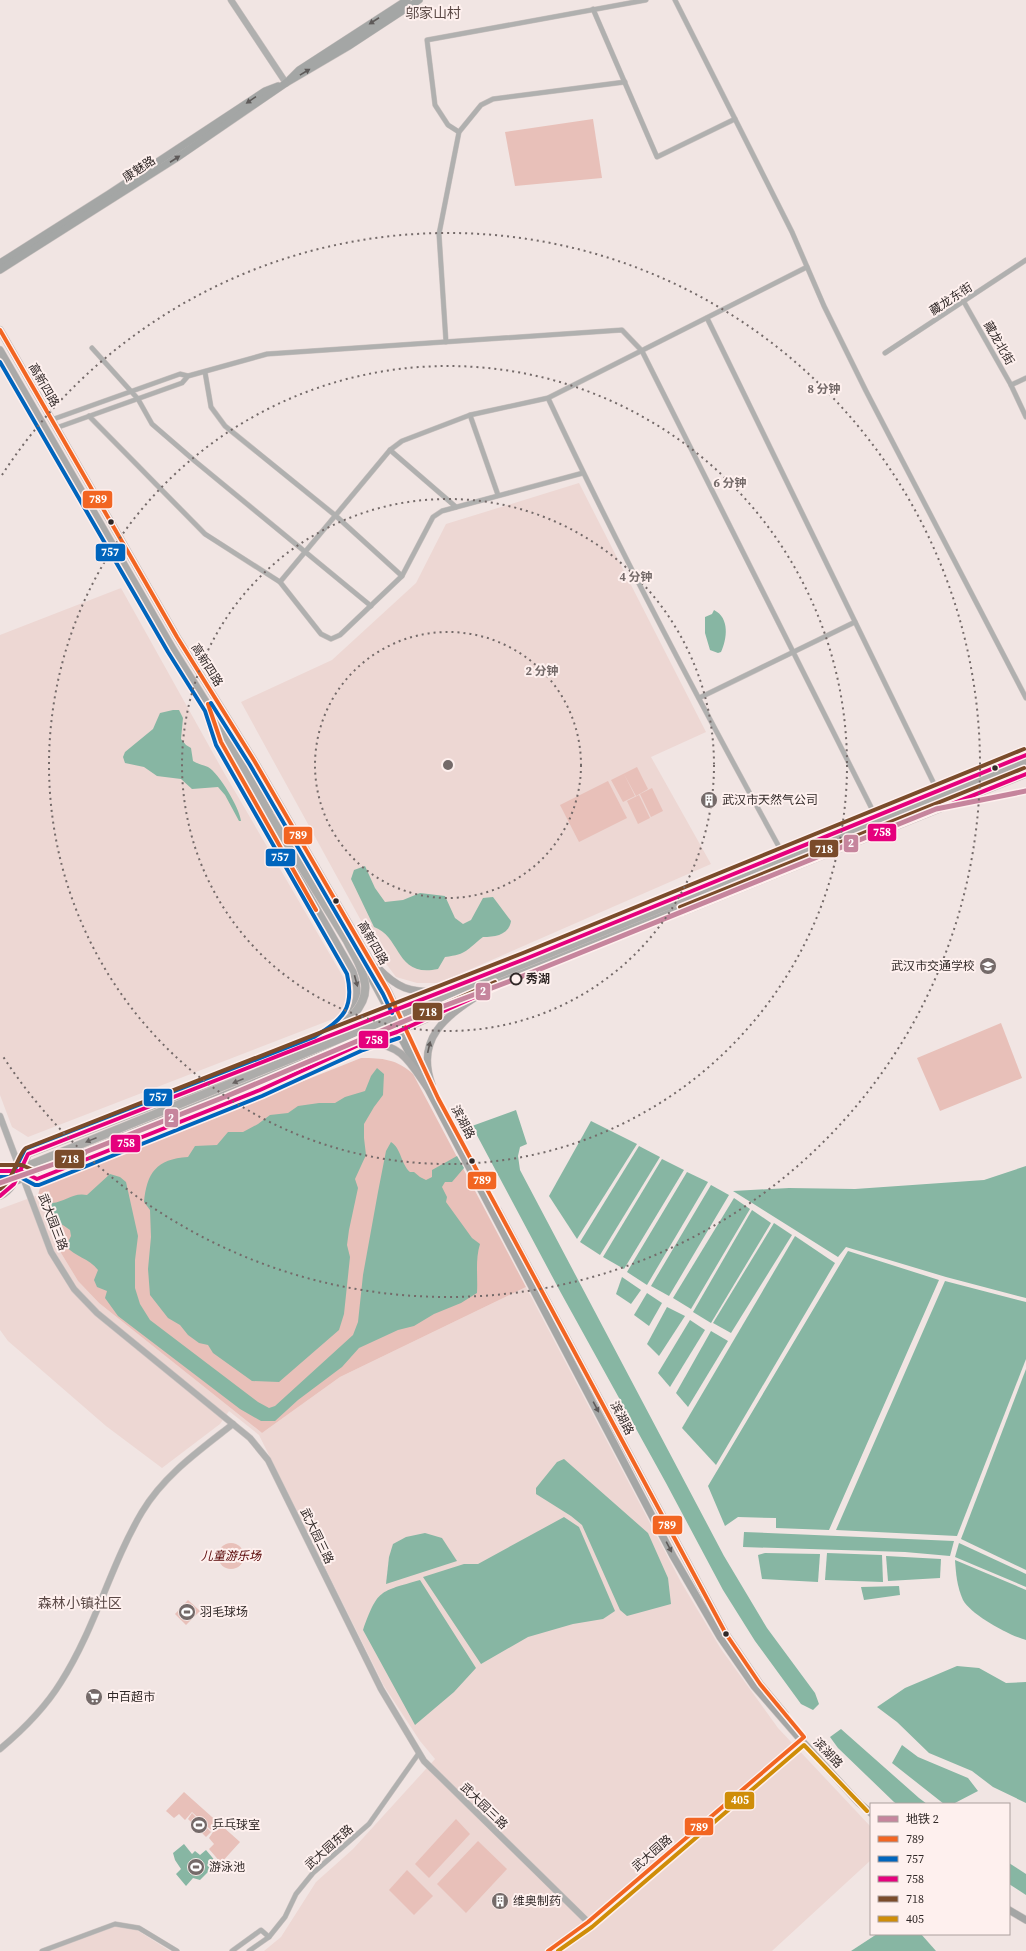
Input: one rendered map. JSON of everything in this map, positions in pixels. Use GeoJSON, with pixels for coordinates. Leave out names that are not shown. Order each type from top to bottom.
{"type":"FeatureCollection","features":[{"type":"Feature","properties":{"kind":"highway"},"geometry":{"type":"LineString","coordinates":[[210,708],[269,814],[353,952],[362,971],[365,985],[363,998],[357,1011],[349,1020],[307,1047],[256,1073]]}},
{"type":"Feature","properties":{"kind":"highway"},"geometry":{"type":"LineString","coordinates":[[0,1177],[1026,760]]}},
{"type":"Feature","properties":{"kind":"highway"},"geometry":{"type":"LineString","coordinates":[[0,1187],[1026,768]]}},
{"type":"Feature","properties":{"kind":"main road","name":"康魅路"},"geometry":{"type":"LineString","coordinates":[[0,263],[109,194],[265,91],[286,83],[298,70],[407,0]]}},
{"type":"Feature","properties":{"kind":"main road","name":"康魅路"},"geometry":{"type":"LineString","coordinates":[[0,270],[178,157],[286,83],[349,46],[419,0]]}},
{"type":"Feature","properties":{"kind":"main road","name":"高新四路"},"geometry":{"type":"LineString","coordinates":[[0,330],[177,637],[255,762],[369,958],[393,1012]]}},
{"type":"Feature","properties":{"kind":"main road","name":"高新四路"},"geometry":{"type":"LineString","coordinates":[[0,350],[173,648],[210,708],[238,747],[393,1012]]}},
{"type":"Feature","properties":{"kind":"main road","name":"高新四路"},"geometry":{"type":"LineString","coordinates":[[210,708],[221,742],[316,910],[353,972],[357,986],[358,999],[353,1012],[346,1022],[336,1031],[317,1042]]}},
{"type":"Feature","properties":{"kind":"main road"},"geometry":{"type":"LineString","coordinates":[[0,1196],[5,1194],[22,1171],[28,1154],[393,1012],[1026,755]]}},
{"type":"Feature","properties":{"kind":"main road"},"geometry":{"type":"LineString","coordinates":[[0,1171],[22,1171],[37,1179],[260,1090],[361,1044],[396,1032],[482,993],[1026,774]]}},
{"type":"Feature","properties":{"kind":"main road"},"geometry":{"type":"LineString","coordinates":[[369,958],[396,984],[410,990],[439,992],[458,986]]}},
{"type":"Feature","properties":{"kind":"main road"},"geometry":{"type":"LineString","coordinates":[[429,1086],[426,1060],[430,1041],[437,1028],[461,1006],[482,993]]}},
{"type":"Feature","properties":{"kind":"main road","name":"滨湖路"},"geometry":{"type":"LineString","coordinates":[[393,1012],[406,1027],[412,1047],[429,1086]]}},
{"type":"Feature","properties":{"kind":"main road","name":"滨湖路"},"geometry":{"type":"LineString","coordinates":[[393,1012],[396,1032],[429,1086],[726,1634],[760,1684],[802,1739],[859,1803],[870,1812]]}},
{"type":"Feature","properties":{"kind":"main road"},"geometry":{"type":"LineString","coordinates":[[361,1044],[376,1043],[390,1046],[405,1056],[429,1086]]}},
{"type":"Feature","properties":{"kind":"main road","name":"滨湖路"},"geometry":{"type":"LineString","coordinates":[[802,1739],[870,1805]]}},
{"type":"Feature","properties":{"kind":"main road"},"geometry":{"type":"LineString","coordinates":[[1010,1906],[1026,1915]]}},
{"type":"Feature","properties":{"kind":"main road"},"geometry":{"type":"LineString","coordinates":[[1010,1911],[1026,1920]]}},
{"type":"Feature","properties":{"kind":"street"},"geometry":{"type":"LineString","coordinates":[[231,0],[286,83]]}},
{"type":"Feature","properties":{"kind":"street"},"geometry":{"type":"LineString","coordinates":[[459,132],[448,125],[435,105],[427,40],[646,0]]}},
{"type":"Feature","properties":{"kind":"street"},"geometry":{"type":"LineString","coordinates":[[675,0],[792,232],[824,306],[866,391],[1026,698]]}},
{"type":"Feature","properties":{"kind":"street"},"geometry":{"type":"LineString","coordinates":[[593,10],[657,157],[735,119]]}},
{"type":"Feature","properties":{"kind":"street"},"geometry":{"type":"LineString","coordinates":[[446,342],[439,234],[459,132],[481,105],[493,99],[625,82]]}},
{"type":"Feature","properties":{"kind":"street","name":"藏龙东街"},"geometry":{"type":"LineString","coordinates":[[886,353],[1026,260]]}},
{"type":"Feature","properties":{"kind":"street"},"geometry":{"type":"LineString","coordinates":[[280,582],[390,450],[402,441],[470,415],[548,398],[642,352],[807,267]]}},
{"type":"Feature","properties":{"kind":"street","name":"藏龙北街"},"geometry":{"type":"LineString","coordinates":[[964,302],[1011,385],[1026,417]]}},
{"type":"Feature","properties":{"kind":"street"},"geometry":{"type":"LineString","coordinates":[[707,318],[938,792]]}},
{"type":"Feature","properties":{"kind":"street"},"geometry":{"type":"LineString","coordinates":[[51,420],[180,374],[188,376],[267,354],[622,330],[642,352],[876,816]]}},
{"type":"Feature","properties":{"kind":"street"},"geometry":{"type":"LineString","coordinates":[[92,348],[138,398],[152,424],[370,606]]}},
{"type":"Feature","properties":{"kind":"street"},"geometry":{"type":"LineString","coordinates":[[205,372],[211,407],[225,426],[336,516],[402,576]]}},
{"type":"Feature","properties":{"kind":"street"},"geometry":{"type":"LineString","coordinates":[[56,428],[182,383],[188,376]]}},
{"type":"Feature","properties":{"kind":"street"},"geometry":{"type":"LineString","coordinates":[[1011,385],[1026,378]]}},
{"type":"Feature","properties":{"kind":"street"},"geometry":{"type":"LineString","coordinates":[[548,398],[583,473],[699,698],[783,854]]}},
{"type":"Feature","properties":{"kind":"street"},"geometry":{"type":"LineString","coordinates":[[470,415],[498,495]]}},
{"type":"Feature","properties":{"kind":"street"},"geometry":{"type":"LineString","coordinates":[[89,416],[205,534],[280,582],[321,634],[331,639],[340,635],[402,576],[433,518],[442,511],[583,473]]}},
{"type":"Feature","properties":{"kind":"street"},"geometry":{"type":"LineString","coordinates":[[390,450],[456,507]]}},
{"type":"Feature","properties":{"kind":"street"},"geometry":{"type":"LineString","coordinates":[[699,698],[793,654],[855,622]]}},
{"type":"Feature","properties":{"kind":"street","name":"武大园三路"},"geometry":{"type":"LineString","coordinates":[[0,1116],[22,1171],[51,1252],[74,1289],[97,1313],[250,1438],[268,1460],[381,1689],[419,1753],[437,1775],[588,1922]]}},
{"type":"Feature","properties":{"kind":"street"},"geometry":{"type":"LineString","coordinates":[[0,1748],[19,1733],[43,1707],[61,1682],[75,1658],[119,1558],[142,1512],[165,1481],[174,1472],[233,1424]]}},
{"type":"Feature","properties":{"kind":"street","name":"武大园路"},"geometry":{"type":"LineString","coordinates":[[548,1951],[588,1922],[802,1739]]}},
{"type":"Feature","properties":{"kind":"street","name":"武大园东路"},"geometry":{"type":"LineString","coordinates":[[250,1951],[269,1937],[285,1917],[296,1894],[313,1873],[369,1824],[419,1753]]}},
{"type":"Feature","properties":{"kind":"street"},"geometry":{"type":"LineString","coordinates":[[42,1951],[115,1924],[139,1928],[177,1951]]}},
{"type":"Feature","properties":{"kind":"street"},"geometry":{"type":"LineString","coordinates":[[232,1951],[261,1930],[269,1937]]}},
{"type":"Feature","properties":{"kind":"shaded area"},"geometry":{"type":"Polygon","coordinates":[[[579,483],[706,732],[651,757],[711,864],[439,983],[417,983],[396,977],[381,957],[241,702],[332,660],[416,583],[446,524],[579,483]]]}},
{"type":"Feature","properties":{"kind":"shaded area"},"geometry":{"type":"Polygon","coordinates":[[[121,588],[223,771],[353,994],[350,1011],[333,1019],[28,1137],[12,1127],[0,1095],[0,635],[121,588]]]}},
{"type":"Feature","properties":{"kind":"shaded area"},"geometry":{"type":"Polygon","coordinates":[[[714,610],[723,618],[726,629],[723,647],[721,652],[718,653],[710,650],[705,633],[705,617],[712,614],[714,610]]]}},
{"type":"Feature","properties":{"kind":"shaded area"},"geometry":{"type":"Polygon","coordinates":[[[179,710],[183,718],[181,739],[191,748],[193,761],[208,767],[218,776],[233,800],[240,815],[241,821],[239,821],[225,795],[218,787],[192,789],[181,779],[157,776],[144,767],[125,763],[123,757],[125,752],[153,729],[160,713],[179,710]]]}},
{"type":"Feature","properties":{"kind":"shaded area"},"geometry":{"type":"Polygon","coordinates":[[[365,866],[375,888],[385,902],[403,900],[420,893],[445,896],[455,918],[463,924],[471,920],[483,898],[493,897],[511,921],[510,926],[501,934],[483,937],[463,953],[445,957],[438,969],[424,970],[414,968],[400,955],[390,939],[383,932],[374,927],[351,879],[354,870],[365,866]]]}},
{"type":"Feature","properties":{"kind":"shaded area"},"geometry":{"type":"Polygon","coordinates":[[[377,1068],[384,1074],[383,1095],[364,1124],[366,1155],[355,1179],[358,1188],[349,1230],[347,1245],[350,1257],[344,1314],[339,1330],[279,1382],[252,1381],[213,1353],[208,1345],[199,1343],[188,1335],[180,1325],[168,1318],[150,1295],[148,1269],[151,1237],[150,1210],[144,1202],[148,1183],[155,1169],[161,1164],[177,1158],[188,1157],[195,1146],[217,1145],[228,1132],[243,1132],[258,1124],[270,1115],[288,1113],[298,1106],[319,1103],[335,1103],[345,1097],[365,1091],[371,1076],[377,1068]]]}},
{"type":"Feature","properties":{"kind":"shaded area"},"geometry":{"type":"Polygon","coordinates":[[[516,1110],[527,1144],[520,1147],[518,1156],[520,1170],[724,1556],[767,1628],[815,1693],[819,1704],[813,1710],[801,1704],[755,1641],[723,1590],[472,1126],[516,1110]]]}},
{"type":"Feature","properties":{"kind":"shaded area"},"geometry":{"type":"Polygon","coordinates":[[[591,1121],[637,1144],[577,1239],[549,1196],[591,1121]]]}},
{"type":"Feature","properties":{"kind":"shaded area"},"geometry":{"type":"Polygon","coordinates":[[[391,1142],[397,1148],[407,1169],[426,1180],[432,1177],[432,1170],[457,1156],[464,1168],[452,1182],[445,1182],[442,1187],[447,1197],[446,1202],[472,1238],[480,1244],[477,1262],[477,1293],[461,1303],[434,1314],[414,1326],[398,1330],[359,1348],[342,1367],[298,1400],[275,1421],[261,1421],[240,1409],[118,1316],[105,1298],[107,1291],[97,1287],[94,1280],[98,1270],[66,1246],[71,1236],[70,1230],[57,1221],[50,1209],[52,1203],[77,1195],[87,1195],[110,1174],[120,1177],[126,1182],[138,1236],[135,1260],[135,1288],[140,1304],[150,1320],[258,1402],[269,1408],[275,1406],[353,1335],[358,1322],[363,1275],[386,1151],[391,1142]]]}},
{"type":"Feature","properties":{"kind":"shaded area"},"geometry":{"type":"Polygon","coordinates":[[[639,1146],[660,1157],[600,1255],[580,1242],[639,1146]]]}},
{"type":"Feature","properties":{"kind":"shaded area"},"geometry":{"type":"Polygon","coordinates":[[[662,1159],[684,1170],[624,1269],[603,1257],[662,1159]]]}},
{"type":"Feature","properties":{"kind":"shaded area"},"geometry":{"type":"Polygon","coordinates":[[[1026,1166],[1026,1298],[946,1277],[846,1247],[838,1257],[733,1191],[789,1188],[855,1189],[984,1180],[1026,1166]]]}},
{"type":"Feature","properties":{"kind":"shaded area"},"geometry":{"type":"Polygon","coordinates":[[[687,1172],[708,1182],[647,1285],[627,1272],[687,1172]]]}},
{"type":"Feature","properties":{"kind":"shaded area"},"geometry":{"type":"Polygon","coordinates":[[[711,1185],[729,1195],[669,1296],[651,1286],[711,1185]]]}},
{"type":"Feature","properties":{"kind":"shaded area"},"geometry":{"type":"Polygon","coordinates":[[[38,1195],[61,1253],[78,1281],[99,1303],[262,1433],[340,1377],[526,1287],[681,1582],[721,1649],[778,1728],[870,1826],[870,1861],[772,1951],[264,1951],[281,1937],[316,1882],[353,1849],[435,1759],[420,1741],[384,1686],[259,1435],[229,1411],[220,1424],[162,1468],[106,1426],[8,1341],[0,1330],[0,1209],[38,1195]]]}},
{"type":"Feature","properties":{"kind":"shaded area"},"geometry":{"type":"Polygon","coordinates":[[[734,1198],[750,1209],[691,1309],[673,1298],[734,1198]]]}},
{"type":"Feature","properties":{"kind":"shaded area"},"geometry":{"type":"Polygon","coordinates":[[[752,1210],[771,1223],[711,1323],[693,1312],[752,1210]]]}},
{"type":"Feature","properties":{"kind":"shaded area"},"geometry":{"type":"Polygon","coordinates":[[[774,1223],[792,1235],[731,1333],[713,1323],[774,1223]]]}},
{"type":"Feature","properties":{"kind":"shaded area"},"geometry":{"type":"Polygon","coordinates":[[[795,1236],[835,1263],[716,1465],[682,1428],[795,1236]]]}},
{"type":"Feature","properties":{"kind":"shaded area"},"geometry":{"type":"Polygon","coordinates":[[[848,1251],[939,1280],[829,1530],[776,1528],[776,1518],[738,1517],[725,1526],[708,1486],[848,1251]]]}},
{"type":"Feature","properties":{"kind":"shaded area"},"geometry":{"type":"Polygon","coordinates":[[[622,1277],[641,1290],[631,1304],[616,1294],[622,1277]]]}},
{"type":"Feature","properties":{"kind":"shaded area"},"geometry":{"type":"Polygon","coordinates":[[[945,1281],[1026,1302],[1026,1359],[957,1536],[836,1530],[945,1281]]]}},
{"type":"Feature","properties":{"kind":"shaded area"},"geometry":{"type":"Polygon","coordinates":[[[647,1293],[662,1303],[649,1326],[634,1315],[647,1293]]]}},
{"type":"Feature","properties":{"kind":"shaded area"},"geometry":{"type":"Polygon","coordinates":[[[667,1307],[685,1316],[659,1356],[647,1344],[667,1307]]]}},
{"type":"Feature","properties":{"kind":"shaded area"},"geometry":{"type":"Polygon","coordinates":[[[690,1320],[705,1330],[670,1387],[658,1373],[690,1320]]]}},
{"type":"Feature","properties":{"kind":"shaded area"},"geometry":{"type":"Polygon","coordinates":[[[711,1331],[728,1341],[688,1407],[676,1393],[711,1331]]]}},
{"type":"Feature","properties":{"kind":"shaded area"},"geometry":{"type":"Polygon","coordinates":[[[1026,1369],[1026,1570],[961,1539],[1026,1369]]]}},
{"type":"Feature","properties":{"kind":"shaded area"},"geometry":{"type":"Polygon","coordinates":[[[564,1459],[648,1533],[668,1578],[671,1604],[627,1616],[620,1610],[582,1525],[571,1516],[536,1494],[536,1488],[557,1462],[564,1459]]]}},
{"type":"Feature","properties":{"kind":"shaded area"},"geometry":{"type":"Polygon","coordinates":[[[564,1517],[579,1527],[615,1611],[603,1619],[573,1624],[528,1637],[481,1664],[423,1577],[464,1564],[478,1564],[564,1517]]]}},
{"type":"Feature","properties":{"kind":"shaded area"},"geometry":{"type":"Polygon","coordinates":[[[744,1532],[954,1541],[950,1556],[905,1552],[743,1547],[744,1532]]]}},
{"type":"Feature","properties":{"kind":"shaded area"},"geometry":{"type":"Polygon","coordinates":[[[425,1533],[442,1538],[457,1561],[386,1584],[389,1557],[393,1544],[406,1537],[425,1533]]]}},
{"type":"Feature","properties":{"kind":"shaded area"},"geometry":{"type":"Polygon","coordinates":[[[959,1543],[1026,1574],[1026,1587],[955,1557],[959,1543]]]}},
{"type":"Feature","properties":{"kind":"shaded area"},"geometry":{"type":"Polygon","coordinates":[[[765,1553],[820,1554],[818,1582],[762,1579],[758,1555],[765,1553]]]}},
{"type":"Feature","properties":{"kind":"shaded area"},"geometry":{"type":"Polygon","coordinates":[[[827,1553],[882,1555],[883,1582],[825,1580],[827,1553]]]}},
{"type":"Feature","properties":{"kind":"shaded area"},"geometry":{"type":"Polygon","coordinates":[[[886,1556],[941,1559],[940,1578],[888,1581],[886,1556]]]}},
{"type":"Feature","properties":{"kind":"shaded area"},"geometry":{"type":"Polygon","coordinates":[[[955,1560],[1026,1590],[1026,1640],[992,1624],[967,1606],[959,1590],[955,1560]]]}},
{"type":"Feature","properties":{"kind":"shaded area"},"geometry":{"type":"Polygon","coordinates":[[[420,1580],[476,1668],[454,1692],[415,1725],[363,1630],[372,1607],[382,1594],[396,1587],[420,1580]]]}},
{"type":"Feature","properties":{"kind":"shaded area"},"geometry":{"type":"Polygon","coordinates":[[[899,1586],[900,1595],[864,1600],[861,1587],[899,1586]]]}},
{"type":"Feature","properties":{"kind":"shaded area"},"geometry":{"type":"Polygon","coordinates":[[[957,1666],[979,1668],[1006,1683],[1026,1682],[1026,1803],[993,1787],[972,1771],[929,1753],[897,1722],[877,1707],[905,1688],[957,1666]]]}},
{"type":"Feature","properties":{"kind":"shaded area"},"geometry":{"type":"Polygon","coordinates":[[[841,1729],[926,1803],[894,1802],[838,1748],[830,1737],[841,1729]]]}},
{"type":"Feature","properties":{"kind":"shaded area"},"geometry":{"type":"Polygon","coordinates":[[[902,1745],[918,1757],[968,1778],[978,1791],[955,1803],[943,1803],[892,1763],[902,1745]]]}},
{"type":"Feature","properties":{"kind":"shaded area","name":"游泳池"},"geometry":{"type":"Polygon","coordinates":[[[184,1844],[192,1854],[195,1851],[200,1855],[206,1850],[217,1863],[200,1880],[193,1878],[186,1886],[176,1874],[181,1869],[175,1860],[173,1853],[184,1844]]]}},
{"type":"Feature","properties":{"kind":"shaded area"},"geometry":{"type":"Polygon","coordinates":[[[1010,1864],[1026,1874],[1026,1895],[1010,1885],[1010,1864]]]}},
{"type":"Feature","properties":{"kind":"shaded area"},"geometry":{"type":"Polygon","coordinates":[[[115,1924],[137,1930],[170,1951],[43,1951],[115,1924]]]}},
{"type":"Feature","properties":{"kind":"shaded area"},"geometry":{"type":"Polygon","coordinates":[[[875,1935],[922,1935],[936,1951],[851,1951],[875,1935]]]}},
{"type":"Feature","properties":{"kind":"green space"},"geometry":{"type":"Polygon","coordinates":[[[593,119],[602,178],[515,186],[505,132],[593,119]]]}},
{"type":"Feature","properties":{"kind":"green space"},"geometry":{"type":"Polygon","coordinates":[[[637,767],[648,789],[636,796],[624,774],[635,796],[623,802],[611,780],[637,767]]]}},
{"type":"Feature","properties":{"kind":"green space"},"geometry":{"type":"Polygon","coordinates":[[[608,781],[627,818],[579,842],[560,805],[608,781]]]}},
{"type":"Feature","properties":{"kind":"green space"},"geometry":{"type":"Polygon","coordinates":[[[652,788],[663,811],[651,817],[640,794],[652,788]]]}},
{"type":"Feature","properties":{"kind":"green space"},"geometry":{"type":"Polygon","coordinates":[[[639,795],[650,818],[638,824],[627,801],[639,795]]]}},
{"type":"Feature","properties":{"kind":"green space"},"geometry":{"type":"Polygon","coordinates":[[[1001,1023],[1022,1078],[940,1111],[917,1058],[1001,1023]]]}},
{"type":"Feature","properties":{"kind":"green space"},"geometry":{"type":"Polygon","coordinates":[[[361,1058],[389,1060],[401,1065],[413,1074],[526,1287],[340,1377],[262,1433],[99,1303],[78,1281],[61,1253],[38,1195],[40,1188],[53,1181],[361,1058]]]}},
{"type":"Feature","properties":{"kind":"green space","name":"儿童游乐场"},"geometry":{"type":"Polygon","coordinates":[[[231,1543],[240,1547],[244,1556],[240,1565],[231,1569],[222,1565],[218,1556],[222,1547],[231,1543]]]}},
{"type":"Feature","properties":{"kind":"green space","name":"羽毛球场"},"geometry":{"type":"Polygon","coordinates":[[[188,1600],[200,1611],[186,1625],[175,1614],[188,1600]]]}},
{"type":"Feature","properties":{"kind":"green space"},"geometry":{"type":"Polygon","coordinates":[[[184,1792],[240,1842],[221,1863],[209,1849],[214,1844],[209,1838],[213,1832],[192,1812],[185,1820],[179,1814],[174,1818],[166,1811],[184,1792]]]}},
{"type":"Feature","properties":{"kind":"green space","name":"乒乓球室"},"geometry":{"type":"Polygon","coordinates":[[[192,1813],[211,1832],[206,1837],[188,1819],[192,1813]]]}},
{"type":"Feature","properties":{"kind":"green space"},"geometry":{"type":"Polygon","coordinates":[[[456,1819],[470,1834],[429,1878],[415,1864],[456,1819]]]}},
{"type":"Feature","properties":{"kind":"green space"},"geometry":{"type":"Polygon","coordinates":[[[478,1841],[507,1869],[466,1913],[437,1884],[478,1841]]]}},
{"type":"Feature","properties":{"kind":"green space"},"geometry":{"type":"Polygon","coordinates":[[[407,1870],[433,1896],[414,1915],[389,1890],[407,1870]]]}},
{"type":"Feature","properties":{"kind":"metro line","name":"2"},"geometry":{"type":"LineString","coordinates":[[0,1183],[60,1162],[227,1096],[412,1018],[513,980],[936,809],[1026,791]]}},
{"type":"Feature","properties":{"kind":"transit line","name":"789"},"geometry":{"type":"LineString","coordinates":[[0,330],[177,637],[255,762],[388,991],[438,1098],[726,1634],[760,1684],[804,1737],[588,1922],[548,1951]]}},
{"type":"Feature","properties":{"kind":"transit line","name":"757"},"geometry":{"type":"LineString","coordinates":[[0,362],[168,652],[205,711],[216,745],[347,974],[349,986],[348,1005],[344,1012],[333,1024],[314,1037],[25,1149],[12,1175],[0,1189]]}},
{"type":"Feature","properties":{"kind":"transit line","name":"757"},"geometry":{"type":"LineString","coordinates":[[211,703],[250,765],[383,994],[392,1013]]}},
{"type":"Feature","properties":{"kind":"transit line","name":"789"},"geometry":{"type":"LineString","coordinates":[[208,704],[221,742],[316,910]]}},
{"type":"Feature","properties":{"kind":"transit line","name":"718"},"geometry":{"type":"LineString","coordinates":[[0,1189],[9,1179],[20,1156],[26,1148],[523,953],[1024,749]]}},
{"type":"Feature","properties":{"kind":"transit line","name":"758"},"geometry":{"type":"LineString","coordinates":[[0,1196],[14,1184],[28,1154],[525,959],[1026,755]]}},
{"type":"Feature","properties":{"kind":"transit line","name":"718"},"geometry":{"type":"LineString","coordinates":[[680,907],[1024,768]]}},
{"type":"Feature","properties":{"kind":"transit line","name":"758"},"geometry":{"type":"LineString","coordinates":[[682,913],[1026,774]]}},
{"type":"Feature","properties":{"kind":"transit line","name":"718"},"geometry":{"type":"LineString","coordinates":[[0,1165],[22,1165],[37,1172],[258,1084],[359,1039],[395,1026],[495,982]]}},
{"type":"Feature","properties":{"kind":"transit line","name":"758"},"geometry":{"type":"LineString","coordinates":[[0,1171],[21,1171],[37,1179],[260,1090],[361,1044],[397,1032],[497,987]]}},
{"type":"Feature","properties":{"kind":"transit line","name":"757"},"geometry":{"type":"LineString","coordinates":[[0,1177],[20,1177],[35,1185],[39,1185],[262,1096],[363,1050],[399,1038]]}},
{"type":"Feature","properties":{"kind":"transit line","name":"405"},"geometry":{"type":"LineString","coordinates":[[558,1951],[592,1927],[804,1745],[867,1811]]}},
{"type":"Feature","properties":{"kind":"place","name":"武汉市天然气公司"},"geometry":{"type":"Point","coordinates":[709,800]}},
{"type":"Feature","properties":{"kind":"place","name":"武汉市交通学校"},"geometry":{"type":"Point","coordinates":[988,966]}},
{"type":"Feature","properties":{"kind":"place","name":"秀湖"},"geometry":{"type":"Point","coordinates":[516,979]}},
{"type":"Feature","properties":{"kind":"place","name":"羽毛球场"},"geometry":{"type":"Point","coordinates":[187,1612]}},
{"type":"Feature","properties":{"kind":"place","name":"中百超市"},"geometry":{"type":"Point","coordinates":[94,1697]}},
{"type":"Feature","properties":{"kind":"place","name":"乒乓球室"},"geometry":{"type":"Point","coordinates":[199,1825]}},
{"type":"Feature","properties":{"kind":"place","name":"游泳池"},"geometry":{"type":"Point","coordinates":[196,1867]}},
{"type":"Feature","properties":{"kind":"place","name":"维奥制药"},"geometry":{"type":"Point","coordinates":[500,1901]}},
{"type":"Feature","properties":{"kind":"district","name":"邬家山村"},"geometry":{"type":"Point","coordinates":[433,13]}},
{"type":"Feature","properties":{"kind":"district","name":"森林小镇社区"},"geometry":{"type":"Point","coordinates":[80,1603]}}]}
